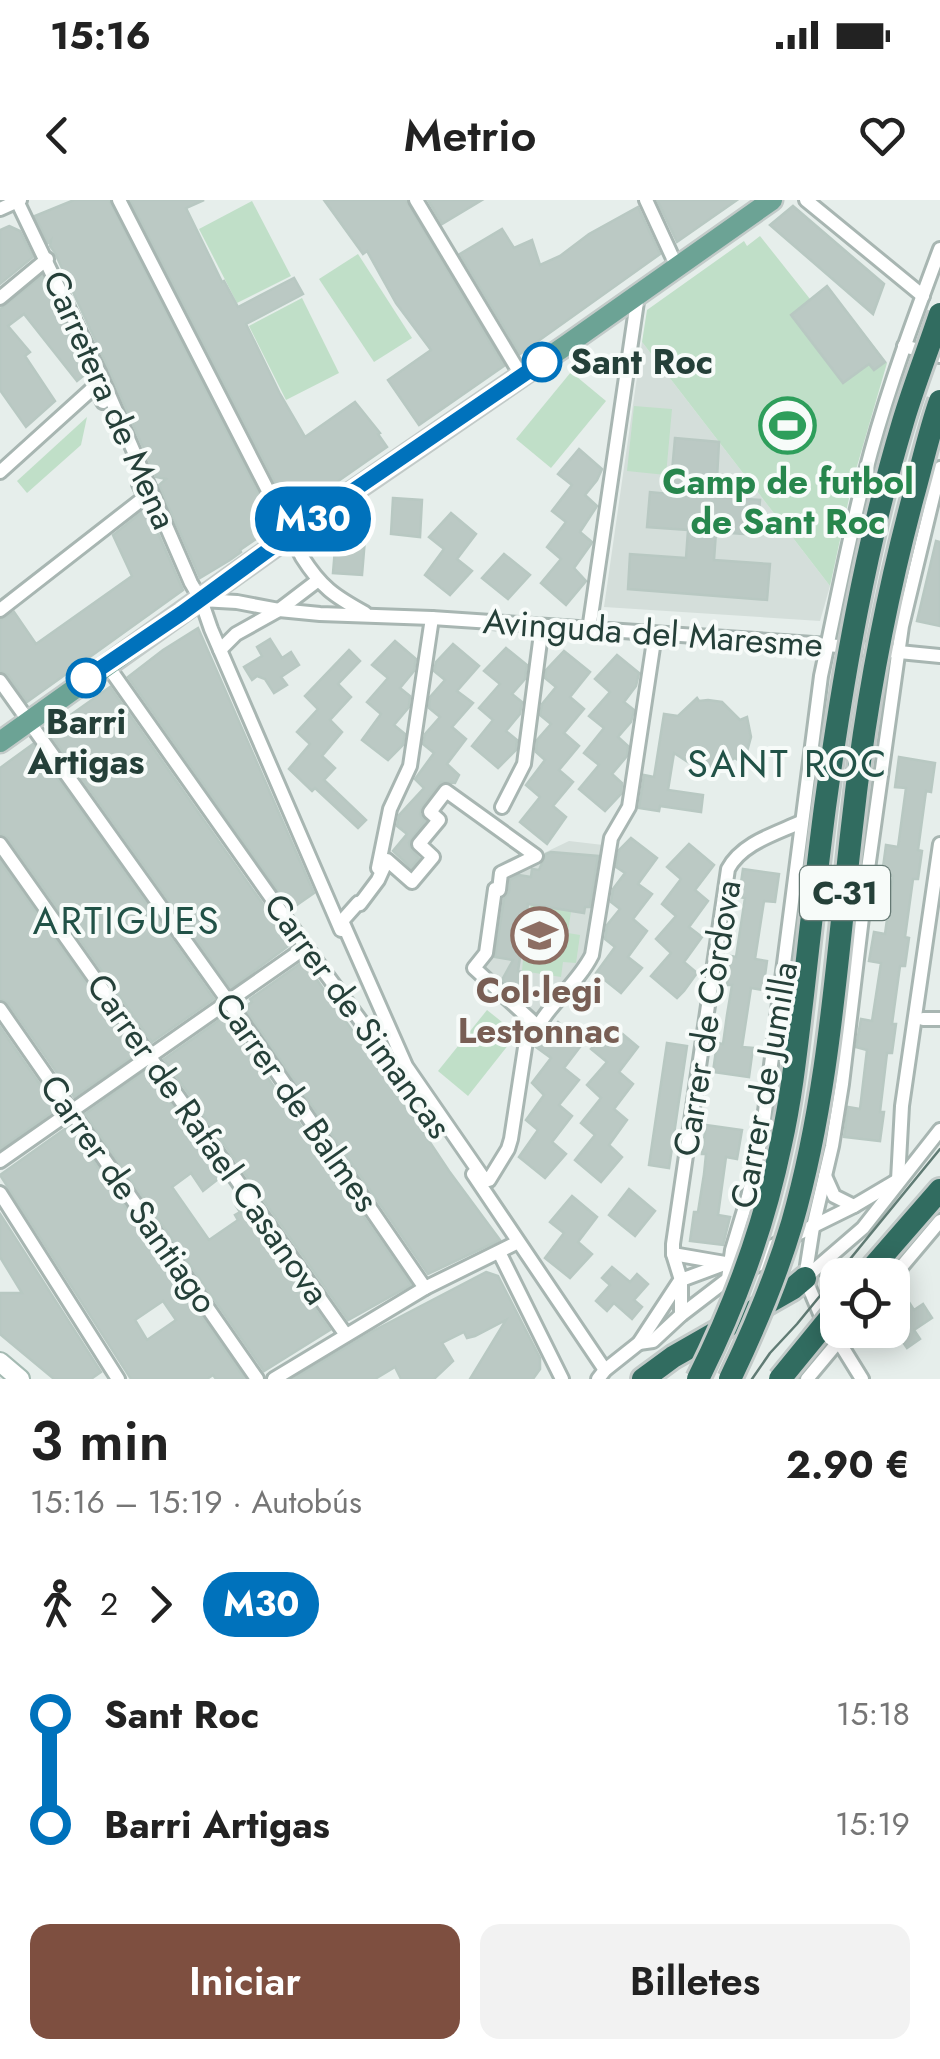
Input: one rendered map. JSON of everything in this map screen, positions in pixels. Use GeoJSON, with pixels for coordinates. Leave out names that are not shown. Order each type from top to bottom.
{"type":"FeatureCollection","features":[{"type":"Feature","properties":{"kind":"highway","name":"C-31"},"geometry":{"type":"LineString","coordinates":[[698,1379],[747,1266],[781,1146],[793,1079],[825,809],[856,609],[903,420],[940,314]]}},
{"type":"Feature","properties":{"kind":"highway","name":"C-31"},"geometry":{"type":"LineString","coordinates":[[730,1379],[782,1255],[808,1158],[822,1085],[872,677],[900,545],[940,401]]}},
{"type":"Feature","properties":{"kind":"highway"},"geometry":{"type":"LineString","coordinates":[[881,1258],[940,1190]]}},
{"type":"Feature","properties":{"kind":"highway"},"geometry":{"type":"LineString","coordinates":[[642,1379],[805,1278]]}},
{"type":"Feature","properties":{"kind":"highway"},"geometry":{"type":"LineString","coordinates":[[780,1379],[820,1337]]}},
{"type":"Feature","properties":{"kind":"main road"},"geometry":{"type":"LineString","coordinates":[[0,742],[772,200]]}},
{"type":"Feature","properties":{"kind":"street","name":"Avinguda del Maresme"},"geometry":{"type":"LineString","coordinates":[[119,200],[290,536],[317,581],[366,614]]}},
{"type":"Feature","properties":{"kind":"street"},"geometry":{"type":"LineString","coordinates":[[416,200],[521,375]]}},
{"type":"Feature","properties":{"kind":"street"},"geometry":{"type":"LineString","coordinates":[[646,200],[677,267]]}},
{"type":"Feature","properties":{"kind":"street"},"geometry":{"type":"LineString","coordinates":[[806,200],[922,296]]}},
{"type":"Feature","properties":{"kind":"street"},"geometry":{"type":"LineString","coordinates":[[0,209],[19,201]]}},
{"type":"Feature","properties":{"kind":"street","name":"Carretera de Mena"},"geometry":{"type":"LineString","coordinates":[[19,201],[200,600],[404,1079]]}},
{"type":"Feature","properties":{"kind":"street","name":"Carrer de Jumilla"},"geometry":{"type":"LineString","coordinates":[[728,1279],[762,1135],[821,676],[872,450],[904,346],[940,249]]}},
{"type":"Feature","properties":{"kind":"street"},"geometry":{"type":"LineString","coordinates":[[0,298],[47,259]]}},
{"type":"Feature","properties":{"kind":"street"},"geometry":{"type":"LineString","coordinates":[[589,630],[638,296]]}},
{"type":"Feature","properties":{"kind":"street"},"geometry":{"type":"LineString","coordinates":[[904,346],[940,356]]}},
{"type":"Feature","properties":{"kind":"street"},"geometry":{"type":"LineString","coordinates":[[0,464],[100,374]]}},
{"type":"Feature","properties":{"kind":"street"},"geometry":{"type":"LineString","coordinates":[[0,472],[94,389],[98,390],[145,497],[0,610]]}},
{"type":"Feature","properties":{"kind":"street"},"geometry":{"type":"LineString","coordinates":[[820,1304],[805,1278],[812,1227],[842,1084],[902,626],[940,468]]}},
{"type":"Feature","properties":{"kind":"street"},"geometry":{"type":"LineString","coordinates":[[220,650],[250,624],[279,610],[317,581]]}},
{"type":"Feature","properties":{"kind":"street","name":"Avinguda del Maresme"},"geometry":{"type":"LineString","coordinates":[[200,600],[320,614],[828,644],[940,656]]}},
{"type":"Feature","properties":{"kind":"street"},"geometry":{"type":"LineString","coordinates":[[337,919],[377,870],[390,809],[410,766],[432,618]]}},
{"type":"Feature","properties":{"kind":"street"},"geometry":{"type":"LineString","coordinates":[[502,807],[524,764],[542,626]]}},
{"type":"Feature","properties":{"kind":"street"},"geometry":{"type":"LineString","coordinates":[[488,1195],[516,1142],[534,1032],[592,955],[611,838],[629,807],[655,634]]}},
{"type":"Feature","properties":{"kind":"street","name":"Carrer de Simancas"},"geometry":{"type":"LineString","coordinates":[[107,665],[306,947],[488,1195],[601,1374]]}},
{"type":"Feature","properties":{"kind":"street","name":"Carrer de Balmes"},"geometry":{"type":"LineString","coordinates":[[0,681],[228,1001],[425,1288]]}},
{"type":"Feature","properties":{"kind":"street"},"geometry":{"type":"LineString","coordinates":[[446,792],[536,856],[502,873],[499,890],[495,889],[486,954],[474,968],[534,1023],[526,1041],[511,1139],[491,1178],[484,1179],[406,1066],[342,922],[378,880],[387,860],[412,882],[427,866],[433,857],[419,844],[440,820],[430,812],[446,792]]}},
{"type":"Feature","properties":{"kind":"street","name":"Carrer de Còrdova"},"geometry":{"type":"LineString","coordinates":[[682,1315],[681,1280],[674,1254],[728,869],[744,850],[802,822]]}},
{"type":"Feature","properties":{"kind":"street","name":"Carrer de Rafael Casanova"},"geometry":{"type":"LineString","coordinates":[[0,844],[346,1335]]}},
{"type":"Feature","properties":{"kind":"street"},"geometry":{"type":"LineString","coordinates":[[898,1180],[902,1106],[940,844]]}},
{"type":"Feature","properties":{"kind":"street"},"geometry":{"type":"LineString","coordinates":[[290,909],[287,912],[370,1030],[378,1030],[378,1022],[320,890],[315,892]]}},
{"type":"Feature","properties":{"kind":"street"},"geometry":{"type":"LineString","coordinates":[[0,1161],[306,947]]}},
{"type":"Feature","properties":{"kind":"street","name":"Carrer de Santiago"},"geometry":{"type":"LineString","coordinates":[[0,1009],[257,1379]]}},
{"type":"Feature","properties":{"kind":"street"},"geometry":{"type":"LineString","coordinates":[[924,1018],[940,1019]]}},
{"type":"Feature","properties":{"kind":"street"},"geometry":{"type":"LineString","coordinates":[[805,1278],[863,1228],[940,1130]]}},
{"type":"Feature","properties":{"kind":"street"},"geometry":{"type":"LineString","coordinates":[[825,1176],[834,1196],[854,1206]]}},
{"type":"Feature","properties":{"kind":"street"},"geometry":{"type":"LineString","coordinates":[[601,1374],[639,1344],[681,1280],[773,1246],[898,1180]]}},
{"type":"Feature","properties":{"kind":"street"},"geometry":{"type":"LineString","coordinates":[[0,1192],[118,1379]]}},
{"type":"Feature","properties":{"kind":"street"},"geometry":{"type":"LineString","coordinates":[[909,1258],[940,1221]]}},
{"type":"Feature","properties":{"kind":"street"},"geometry":{"type":"LineString","coordinates":[[639,1344],[654,1341],[728,1279],[796,1247],[812,1227]]}},
{"type":"Feature","properties":{"kind":"street"},"geometry":{"type":"LineString","coordinates":[[274,1379],[425,1288],[518,1242]]}},
{"type":"Feature","properties":{"kind":"street"},"geometry":{"type":"LineString","coordinates":[[499,1252],[562,1379]]}},
{"type":"Feature","properties":{"kind":"street"},"geometry":{"type":"LineString","coordinates":[[674,1254],[729,1263]]}},
{"type":"Feature","properties":{"kind":"street"},"geometry":{"type":"LineString","coordinates":[[807,1379],[821,1348]]}},
{"type":"Feature","properties":{"kind":"street"},"geometry":{"type":"LineString","coordinates":[[845,1348],[862,1379]]}},
{"type":"Feature","properties":{"kind":"street"},"geometry":{"type":"LineString","coordinates":[[0,1362],[20,1379]]}},
{"type":"Feature","properties":{"kind":"shaded area"},"geometry":{"type":"Polygon","coordinates":[[[642,342],[830,586],[820,621],[604,607],[642,342]]]}},
{"type":"Feature","properties":{"kind":"shaded area","name":"Col·legi Lestonnac"},"geometry":{"type":"Polygon","coordinates":[[[569,841],[603,845],[587,947],[578,969],[533,1022],[474,968],[486,953],[502,873],[569,841]]]}},
{"type":"Feature","properties":{"kind":"green space"},"geometry":{"type":"Polygon","coordinates":[[[252,201],[291,276],[237,303],[199,229],[252,201]]]}},
{"type":"Feature","properties":{"kind":"green space","name":"Camp de futbol de Sant Roc"},"geometry":{"type":"Polygon","coordinates":[[[760,236],[810,299],[846,317],[849,314],[887,363],[853,480],[830,586],[642,342],[647,310],[744,241],[747,246],[760,236]]]}},
{"type":"Feature","properties":{"kind":"green space"},"geometry":{"type":"Polygon","coordinates":[[[358,254],[412,338],[374,362],[319,279],[358,254]]]}},
{"type":"Feature","properties":{"kind":"green space"},"geometry":{"type":"Polygon","coordinates":[[[302,298],[339,373],[286,400],[249,326],[302,298]]]}},
{"type":"Feature","properties":{"kind":"green space"},"geometry":{"type":"Polygon","coordinates":[[[571,372],[606,401],[551,468],[516,439],[571,372]]]}},
{"type":"Feature","properties":{"kind":"green space"},"geometry":{"type":"Polygon","coordinates":[[[634,406],[672,409],[666,475],[627,471],[634,406]]]}},
{"type":"Feature","properties":{"kind":"green space"},"geometry":{"type":"Polygon","coordinates":[[[87,417],[81,445],[27,493],[17,481],[87,417]]]}},
{"type":"Feature","properties":{"kind":"green space"},"geometry":{"type":"Polygon","coordinates":[[[531,905],[571,911],[568,933],[580,935],[576,963],[563,962],[561,977],[522,971],[531,905]]]}},
{"type":"Feature","properties":{"kind":"green space"},"geometry":{"type":"Polygon","coordinates":[[[487,1010],[517,1034],[468,1096],[438,1071],[487,1010]]]}},
{"type":"Feature","properties":{"kind":"building"},"geometry":{"type":"Polygon","coordinates":[[[74,200],[109,200],[275,526],[200,578],[159,485],[166,479],[156,477],[50,246],[51,240],[48,243],[35,216],[74,200]]]}},
{"type":"Feature","properties":{"kind":"building"},"geometry":{"type":"Polygon","coordinates":[[[130,200],[204,200],[186,208],[238,307],[294,278],[303,294],[246,324],[280,394],[305,437],[355,402],[387,447],[291,514],[130,200]]]}},
{"type":"Feature","properties":{"kind":"building"},"geometry":{"type":"Polygon","coordinates":[[[324,200],[406,200],[504,366],[419,425],[388,380],[431,350],[396,303],[367,251],[363,254],[324,200]]]}},
{"type":"Feature","properties":{"kind":"building"},"geometry":{"type":"Polygon","coordinates":[[[428,200],[482,200],[442,224],[428,200]]]}},
{"type":"Feature","properties":{"kind":"building"},"geometry":{"type":"Polygon","coordinates":[[[657,200],[737,200],[677,242],[657,200]]]}},
{"type":"Feature","properties":{"kind":"building"},"geometry":{"type":"Polygon","coordinates":[[[793,206],[884,284],[873,314],[770,225],[793,206]]]}},
{"type":"Feature","properties":{"kind":"building"},"geometry":{"type":"Polygon","coordinates":[[[638,207],[660,254],[520,354],[460,254],[502,229],[514,248],[532,240],[540,265],[638,207]]]}},
{"type":"Feature","properties":{"kind":"building"},"geometry":{"type":"Polygon","coordinates":[[[9,226],[20,231],[33,257],[0,284],[0,230],[9,226]]]}},
{"type":"Feature","properties":{"kind":"building"},"geometry":{"type":"Polygon","coordinates":[[[42,276],[88,372],[77,381],[24,314],[8,326],[30,352],[25,356],[55,401],[26,427],[0,390],[0,309],[42,276]]]}},
{"type":"Feature","properties":{"kind":"building"},"geometry":{"type":"Polygon","coordinates":[[[827,286],[885,362],[874,370],[869,364],[843,383],[791,315],[827,286]]]}},
{"type":"Feature","properties":{"kind":"building"},"geometry":{"type":"Polygon","coordinates":[[[675,438],[719,442],[716,497],[760,500],[757,535],[716,532],[714,560],[770,564],[767,600],[628,589],[630,554],[686,558],[688,530],[647,527],[650,492],[670,494],[675,438]]]}},
{"type":"Feature","properties":{"kind":"building"},"geometry":{"type":"Polygon","coordinates":[[[579,449],[602,469],[585,495],[597,506],[580,532],[592,542],[574,568],[586,581],[566,605],[541,583],[561,559],[547,547],[566,522],[552,511],[572,485],[558,474],[579,449]]]}},
{"type":"Feature","properties":{"kind":"building"},"geometry":{"type":"Polygon","coordinates":[[[393,498],[422,500],[420,537],[391,534],[393,498]]]}},
{"type":"Feature","properties":{"kind":"building"},"geometry":{"type":"Polygon","coordinates":[[[147,508],[183,590],[27,702],[8,675],[0,671],[0,620],[14,612],[36,644],[132,576],[113,535],[147,508]]]}},
{"type":"Feature","properties":{"kind":"building"},"geometry":{"type":"Polygon","coordinates":[[[451,513],[476,534],[457,559],[472,571],[450,595],[425,575],[444,549],[429,537],[451,513]]]}},
{"type":"Feature","properties":{"kind":"building"},"geometry":{"type":"Polygon","coordinates":[[[336,537],[365,539],[362,575],[333,573],[336,537]]]}},
{"type":"Feature","properties":{"kind":"building"},"geometry":{"type":"Polygon","coordinates":[[[936,541],[940,542],[940,626],[917,621],[936,541]]]}},
{"type":"Feature","properties":{"kind":"building"},"geometry":{"type":"Polygon","coordinates":[[[504,554],[530,575],[508,599],[482,578],[504,554]]]}},
{"type":"Feature","properties":{"kind":"building"},"geometry":{"type":"Polygon","coordinates":[[[198,628],[314,893],[291,909],[128,677],[198,628]]]}},
{"type":"Feature","properties":{"kind":"building"},"geometry":{"type":"Polygon","coordinates":[[[270,639],[282,658],[291,652],[299,665],[281,677],[287,685],[274,693],[265,679],[257,676],[252,680],[244,667],[262,656],[257,647],[270,639]]]}},
{"type":"Feature","properties":{"kind":"building"},"geometry":{"type":"Polygon","coordinates":[[[395,641],[416,659],[414,671],[400,688],[410,696],[409,707],[394,725],[405,734],[403,745],[388,760],[362,740],[381,714],[367,702],[388,678],[372,665],[395,641]]]}},
{"type":"Feature","properties":{"kind":"building"},"geometry":{"type":"Polygon","coordinates":[[[453,644],[479,666],[457,691],[473,703],[452,727],[466,739],[447,764],[459,775],[455,783],[441,782],[422,807],[420,814],[425,821],[409,843],[419,858],[411,868],[393,851],[407,834],[397,826],[399,815],[424,788],[415,779],[434,753],[423,744],[425,734],[440,717],[429,708],[430,697],[445,680],[434,671],[436,662],[453,644]]]}},
{"type":"Feature","properties":{"kind":"building"},"geometry":{"type":"Polygon","coordinates":[[[506,648],[527,665],[525,679],[512,694],[522,702],[520,714],[506,731],[517,740],[516,750],[498,768],[472,746],[493,720],[479,708],[500,684],[484,671],[506,648]]]}},
{"type":"Feature","properties":{"kind":"building"},"geometry":{"type":"Polygon","coordinates":[[[349,650],[360,661],[338,684],[351,697],[330,720],[342,732],[322,756],[335,768],[324,780],[366,820],[358,828],[289,769],[310,744],[297,732],[318,709],[305,696],[349,650]]]}},
{"type":"Feature","properties":{"kind":"building"},"geometry":{"type":"Polygon","coordinates":[[[564,651],[590,672],[570,697],[584,709],[564,733],[579,746],[559,770],[573,782],[553,806],[566,817],[547,844],[520,822],[540,797],[526,785],[545,760],[536,752],[537,740],[551,724],[540,715],[542,704],[556,687],[545,678],[546,670],[564,651]]]}},
{"type":"Feature","properties":{"kind":"building"},"geometry":{"type":"Polygon","coordinates":[[[617,655],[639,673],[636,686],[624,702],[634,710],[631,722],[618,737],[628,746],[627,756],[612,774],[622,783],[621,794],[605,811],[579,789],[599,765],[584,753],[604,728],[589,716],[610,692],[595,679],[617,655]]]}},
{"type":"Feature","properties":{"kind":"building"},"geometry":{"type":"Polygon","coordinates":[[[110,687],[291,944],[231,988],[48,731],[110,687]]]}},
{"type":"Feature","properties":{"kind":"building"},"geometry":{"type":"Polygon","coordinates":[[[697,698],[722,702],[740,720],[747,717],[751,737],[742,763],[735,758],[720,767],[706,769],[674,753],[668,790],[703,795],[701,812],[660,806],[659,811],[639,808],[644,775],[654,777],[664,714],[678,716],[697,698]]]}},
{"type":"Feature","properties":{"kind":"building"},"geometry":{"type":"Polygon","coordinates":[[[33,744],[214,999],[152,1042],[8,838],[0,834],[0,768],[33,744]]]}},
{"type":"Feature","properties":{"kind":"building"},"geometry":{"type":"Polygon","coordinates":[[[899,757],[935,763],[931,792],[926,791],[918,879],[913,879],[905,937],[909,938],[905,966],[900,966],[892,1053],[887,1053],[880,1141],[844,1137],[848,1107],[860,1109],[867,1050],[856,1047],[861,1019],[872,1021],[881,963],[869,961],[874,932],[885,934],[893,876],[882,875],[886,845],[898,847],[906,788],[895,787],[899,757]]]}},
{"type":"Feature","properties":{"kind":"building"},"geometry":{"type":"Polygon","coordinates":[[[631,838],[657,858],[638,884],[652,894],[633,919],[647,931],[628,957],[642,968],[621,993],[596,973],[615,947],[605,939],[607,925],[620,909],[611,902],[613,889],[625,873],[616,867],[619,850],[631,838]]]}},
{"type":"Feature","properties":{"kind":"building"},"geometry":{"type":"Polygon","coordinates":[[[689,844],[714,865],[695,890],[708,901],[689,927],[702,937],[684,962],[697,973],[677,998],[651,976],[671,953],[656,939],[676,916],[662,904],[681,879],[667,867],[689,844]]]}},
{"type":"Feature","properties":{"kind":"building"},"geometry":{"type":"Polygon","coordinates":[[[546,854],[598,856],[590,907],[585,907],[584,913],[528,904],[518,971],[526,973],[528,992],[519,996],[502,980],[513,960],[495,957],[504,899],[510,880],[519,875],[531,877],[532,869],[539,870],[546,854]]]}},
{"type":"Feature","properties":{"kind":"building"},"geometry":{"type":"Polygon","coordinates":[[[0,861],[136,1054],[74,1097],[8,1003],[0,999],[0,861]]]}},
{"type":"Feature","properties":{"kind":"building"},"geometry":{"type":"Polygon","coordinates":[[[743,869],[779,874],[775,902],[764,901],[755,959],[767,961],[763,990],[751,988],[742,1047],[753,1048],[749,1077],[713,1072],[717,1043],[723,1044],[732,985],[727,985],[731,956],[736,957],[745,898],[739,897],[743,869]]]}},
{"type":"Feature","properties":{"kind":"building"},"geometry":{"type":"Polygon","coordinates":[[[304,961],[500,1240],[428,1274],[244,1007],[304,961]]]}},
{"type":"Feature","properties":{"kind":"building"},"geometry":{"type":"Polygon","coordinates":[[[225,1016],[411,1285],[348,1320],[164,1059],[225,1016]]]}},
{"type":"Feature","properties":{"kind":"building"},"geometry":{"type":"Polygon","coordinates":[[[558,1022],[583,1043],[564,1068],[579,1080],[559,1105],[572,1116],[552,1142],[566,1154],[545,1178],[519,1157],[538,1130],[526,1120],[544,1095],[532,1083],[551,1058],[536,1047],[558,1022]]]}},
{"type":"Feature","properties":{"kind":"building"},"geometry":{"type":"Polygon","coordinates":[[[613,1026],[638,1047],[619,1072],[633,1084],[614,1109],[627,1120],[609,1145],[622,1157],[601,1182],[575,1160],[595,1135],[581,1123],[601,1098],[587,1085],[607,1062],[591,1049],[613,1026]]]}},
{"type":"Feature","properties":{"kind":"building"},"geometry":{"type":"Polygon","coordinates":[[[0,1027],[57,1109],[0,1149],[0,1027]]]}},
{"type":"Feature","properties":{"kind":"building"},"geometry":{"type":"Polygon","coordinates":[[[667,1043],[687,1046],[669,1168],[649,1165],[667,1043]]]}},
{"type":"Feature","properties":{"kind":"building"},"geometry":{"type":"Polygon","coordinates":[[[147,1070],[222,1176],[203,1191],[191,1173],[172,1187],[209,1240],[238,1220],[235,1215],[240,1212],[236,1206],[241,1203],[330,1330],[264,1371],[85,1114],[147,1070]]]}},
{"type":"Feature","properties":{"kind":"building"},"geometry":{"type":"Polygon","coordinates":[[[706,1125],[742,1130],[737,1159],[726,1157],[718,1215],[730,1217],[723,1245],[690,1241],[704,1174],[706,1125]]]}},
{"type":"Feature","properties":{"kind":"building"},"geometry":{"type":"Polygon","coordinates":[[[69,1126],[245,1379],[216,1379],[213,1375],[207,1379],[131,1379],[0,1175],[69,1126]],[[163,1301],[135,1320],[147,1340],[176,1320],[163,1301]]]}},
{"type":"Feature","properties":{"kind":"building"},"geometry":{"type":"Polygon","coordinates":[[[629,1189],[655,1211],[635,1236],[609,1215],[629,1189]]]}},
{"type":"Feature","properties":{"kind":"building"},"geometry":{"type":"Polygon","coordinates":[[[572,1196],[597,1217],[578,1242],[592,1254],[570,1278],[545,1258],[564,1233],[550,1222],[572,1196]]]}},
{"type":"Feature","properties":{"kind":"building"},"geometry":{"type":"Polygon","coordinates":[[[0,1214],[101,1372],[91,1379],[54,1379],[0,1334],[0,1293],[22,1293],[0,1257],[0,1214]]]}},
{"type":"Feature","properties":{"kind":"building"},"geometry":{"type":"Polygon","coordinates":[[[612,1267],[630,1282],[637,1274],[648,1284],[634,1300],[642,1307],[632,1319],[614,1303],[607,1311],[596,1301],[610,1285],[602,1278],[612,1267]]]}},
{"type":"Feature","properties":{"kind":"building"},"geometry":{"type":"Polygon","coordinates":[[[486,1272],[498,1276],[540,1358],[540,1369],[533,1379],[470,1379],[506,1320],[475,1336],[467,1338],[464,1332],[442,1343],[453,1361],[434,1379],[401,1379],[395,1367],[375,1379],[293,1379],[373,1331],[486,1272]]]}},
{"type":"Feature","properties":{"kind":"building"},"geometry":{"type":"Polygon","coordinates":[[[910,1304],[914,1310],[923,1304],[932,1318],[914,1330],[920,1339],[910,1346],[910,1304]]]}},
{"type":"Feature","properties":{"kind":"tram line"},"geometry":{"type":"LineString","coordinates":[[752,1379],[940,1149]]}},
{"type":"Feature","properties":{"kind":"bus line","name":"M30"},"geometry":{"type":"LineString","coordinates":[[86,678],[542,362]]}},
{"type":"Feature","properties":{"kind":"place","name":"Sant Roc"},"geometry":{"type":"Point","coordinates":[542,362]}},
{"type":"Feature","properties":{"kind":"place","name":"Camp de futbol de Sant Roc"},"geometry":{"type":"Point","coordinates":[788,426]}},
{"type":"Feature","properties":{"kind":"place","name":"Barri Artigas"},"geometry":{"type":"Point","coordinates":[86,678]}},
{"type":"Feature","properties":{"kind":"place","name":"Col·legi Lestonnac"},"geometry":{"type":"Point","coordinates":[539,935]}},
{"type":"Feature","properties":{"kind":"district","name":"SANT ROC"},"geometry":{"type":"Point","coordinates":[788,764]}},
{"type":"Feature","properties":{"kind":"district","name":"ARTIGUES"},"geometry":{"type":"Point","coordinates":[127,921]}}]}
